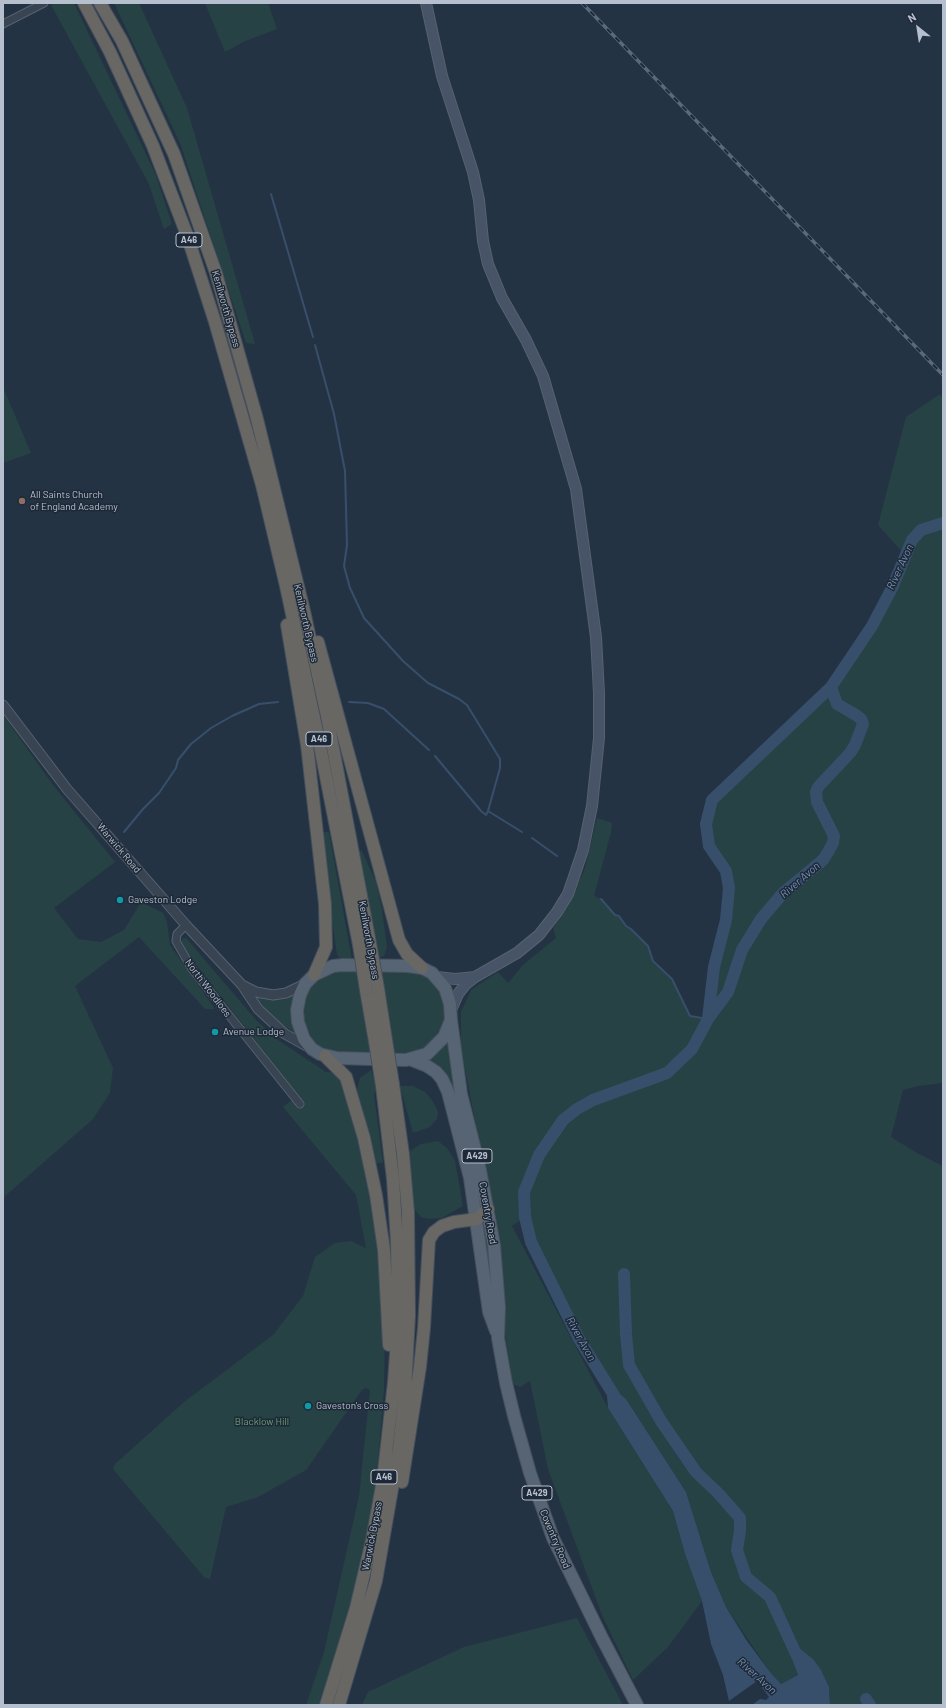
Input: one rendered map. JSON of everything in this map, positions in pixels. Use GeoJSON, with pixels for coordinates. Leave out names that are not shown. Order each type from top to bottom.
{"type":"FeatureCollection","features":[{"type":"Feature","properties":{"kind":"highway","name":"Kenilworth Bypass"},"geometry":{"type":"LineString","coordinates":[[100,3],[122,41],[174,154],[216,273],[257,419],[325,709],[388,1085],[403,1154],[408,1212],[410,1269]]}},
{"type":"Feature","properties":{"kind":"highway","name":"Kenilworth Bypass"},"geometry":{"type":"LineString","coordinates":[[85,5],[110,52],[153,146],[187,235],[215,322],[260,477],[364,944]]}},
{"type":"Feature","properties":{"kind":"highway"},"geometry":{"type":"LineString","coordinates":[[257,419],[399,940],[408,954],[422,968]]}},
{"type":"Feature","properties":{"kind":"highway"},"geometry":{"type":"LineString","coordinates":[[273,534],[279,584],[306,738],[324,897],[327,941],[325,952],[314,975]]}},
{"type":"Feature","properties":{"kind":"highway"},"geometry":{"type":"LineString","coordinates":[[325,1056],[343,1072],[350,1086],[361,1125],[377,1202],[388,1289],[388,1442]]}},
{"type":"Feature","properties":{"kind":"highway","name":"Kenilworth Bypass"},"geometry":{"type":"LineString","coordinates":[[388,1085],[397,1243]]}},
{"type":"Feature","properties":{"kind":"highway"},"geometry":{"type":"LineString","coordinates":[[477,1219],[488,1209]]}},
{"type":"Feature","properties":{"kind":"highway","name":"A46"},"geometry":{"type":"LineString","coordinates":[[376,1581],[397,1509],[413,1421],[424,1328],[429,1240],[434,1232],[442,1226],[454,1222],[477,1219]]}},
{"type":"Feature","properties":{"kind":"highway","name":"Warwick Bypass"},"geometry":{"type":"LineString","coordinates":[[326,1705],[364,1576],[383,1480],[388,1442],[398,1325],[397,1243]]}},
{"type":"Feature","properties":{"kind":"highway","name":"Warwick Bypass"},"geometry":{"type":"LineString","coordinates":[[339,1705],[376,1581],[400,1449],[408,1350],[410,1269]]}},
{"type":"Feature","properties":{"kind":"main road"},"geometry":{"type":"LineString","coordinates":[[426,3],[440,69],[475,183],[488,264],[502,298],[532,350],[543,376],[576,489],[596,637],[599,738],[595,784],[586,835],[574,880],[560,908],[539,934],[509,958],[475,977],[458,994],[447,1031],[438,1045],[426,1054],[412,1060],[344,1059],[325,1056],[312,1049],[301,1033],[297,1017],[298,999],[305,984],[314,975],[338,965],[400,965],[422,968],[437,977],[455,979],[475,977]]}},
{"type":"Feature","properties":{"kind":"main road"},"geometry":{"type":"LineString","coordinates":[[437,977],[448,994],[451,1015]]}},
{"type":"Feature","properties":{"kind":"main road","name":"Coventry Road"},"geometry":{"type":"LineString","coordinates":[[451,1015],[461,1094],[488,1209],[497,1278],[499,1307],[498,1338]]}},
{"type":"Feature","properties":{"kind":"main road","name":"Coventry Road"},"geometry":{"type":"LineString","coordinates":[[412,1060],[433,1069],[442,1079],[446,1088],[464,1151],[477,1219],[489,1312],[498,1338],[510,1400],[542,1509],[573,1580],[637,1705]]}},
{"type":"Feature","properties":{"kind":"street"},"geometry":{"type":"LineString","coordinates":[[3,24],[44,3]]}},
{"type":"Feature","properties":{"kind":"street","name":"Warwick Road"},"geometry":{"type":"LineString","coordinates":[[3,705],[54,772],[186,925],[242,985],[258,1010],[285,1034],[312,1049]]}},
{"type":"Feature","properties":{"kind":"street","name":"North Woodloes"},"geometry":{"type":"LineString","coordinates":[[186,925],[177,934],[176,939],[188,963],[300,1104]]}},
{"type":"Feature","properties":{"kind":"street","name":"Warwick Road"},"geometry":{"type":"LineString","coordinates":[[242,985],[256,992],[273,995],[286,993],[305,984]]}},
{"type":"Feature","properties":{"kind":"green space"},"geometry":{"type":"Polygon","coordinates":[[[56,3],[74,3],[155,173],[172,224],[164,229],[149,184],[51,5],[56,3]]]}},
{"type":"Feature","properties":{"kind":"green space"},"geometry":{"type":"Polygon","coordinates":[[[114,3],[139,3],[187,108],[255,344],[246,343],[180,143],[114,3]]]}},
{"type":"Feature","properties":{"kind":"green space"},"geometry":{"type":"Polygon","coordinates":[[[205,3],[268,3],[277,29],[243,42],[225,52],[205,3]]]}},
{"type":"Feature","properties":{"kind":"green space"},"geometry":{"type":"Polygon","coordinates":[[[3,387],[31,453],[3,463],[3,387]]]}},
{"type":"Feature","properties":{"kind":"green space"},"geometry":{"type":"Polygon","coordinates":[[[940,394],[943,399],[943,1083],[918,1086],[903,1090],[891,1137],[917,1153],[943,1166],[943,1705],[830,1705],[829,1687],[813,1659],[792,1642],[793,1662],[798,1675],[781,1684],[770,1672],[726,1607],[711,1572],[686,1492],[626,1399],[606,1383],[579,1339],[531,1242],[525,1217],[512,1226],[608,1408],[673,1511],[685,1554],[702,1601],[668,1647],[633,1680],[602,1615],[548,1469],[530,1381],[520,1387],[513,1384],[504,1328],[498,1243],[461,1047],[461,1012],[471,990],[498,972],[508,983],[523,965],[556,938],[553,928],[567,908],[585,868],[597,818],[612,823],[594,896],[601,899],[615,915],[619,916],[626,926],[648,946],[653,961],[672,979],[690,1016],[708,1019],[714,967],[726,920],[729,888],[726,871],[709,846],[706,824],[712,800],[831,687],[872,626],[892,588],[905,555],[878,525],[906,417],[940,394]]]}},
{"type":"Feature","properties":{"kind":"green space"},"geometry":{"type":"Polygon","coordinates":[[[3,715],[53,785],[115,862],[54,908],[78,939],[101,942],[124,930],[141,902],[163,913],[167,922],[170,945],[215,1009],[205,1009],[139,937],[75,986],[113,1068],[110,1093],[93,1119],[3,1198],[3,715]]]}},
{"type":"Feature","properties":{"kind":"green space"},"geometry":{"type":"Polygon","coordinates":[[[323,832],[329,832],[352,960],[343,960],[337,955],[325,868],[323,832]]]}},
{"type":"Feature","properties":{"kind":"green space"},"geometry":{"type":"Polygon","coordinates":[[[357,850],[362,851],[376,882],[382,910],[387,947],[384,956],[378,958],[357,850]]]}},
{"type":"Feature","properties":{"kind":"green space","name":"Blacklow Hill"},"geometry":{"type":"Polygon","coordinates":[[[186,938],[257,1021],[278,1040],[326,1072],[337,1073],[346,1090],[361,1143],[380,1249],[385,1318],[384,1389],[376,1486],[357,1582],[331,1676],[321,1705],[306,1705],[324,1652],[359,1496],[370,1390],[366,1388],[362,1390],[306,1470],[258,1497],[226,1507],[210,1579],[204,1577],[113,1469],[115,1464],[184,1402],[273,1335],[303,1296],[315,1257],[335,1243],[351,1241],[366,1248],[356,1195],[283,1107],[298,1095],[190,957],[182,942],[182,939],[186,938]]]}},
{"type":"Feature","properties":{"kind":"green space"},"geometry":{"type":"Polygon","coordinates":[[[413,969],[435,981],[445,999],[446,1024],[432,1045],[414,1054],[343,1054],[322,1048],[315,1043],[305,1030],[301,1015],[303,999],[312,982],[328,971],[413,969]]]}},
{"type":"Feature","properties":{"kind":"green space"},"geometry":{"type":"Polygon","coordinates":[[[295,993],[297,1035],[276,1019],[252,996],[295,993]]]}},
{"type":"Feature","properties":{"kind":"green space"},"geometry":{"type":"Polygon","coordinates":[[[449,1036],[480,1204],[454,1101],[423,1060],[449,1036]]]}},
{"type":"Feature","properties":{"kind":"green space"},"geometry":{"type":"Polygon","coordinates":[[[371,1070],[377,1087],[374,1094],[383,1163],[374,1163],[357,1090],[360,1078],[371,1070]]]}},
{"type":"Feature","properties":{"kind":"green space"},"geometry":{"type":"Polygon","coordinates":[[[400,1086],[413,1086],[425,1092],[432,1100],[438,1111],[437,1119],[430,1127],[413,1133],[400,1086]]]}},
{"type":"Feature","properties":{"kind":"green space"},"geometry":{"type":"Polygon","coordinates":[[[438,1141],[447,1148],[455,1161],[463,1206],[442,1218],[429,1219],[421,1217],[414,1209],[411,1192],[410,1151],[421,1144],[438,1141]]]}},
{"type":"Feature","properties":{"kind":"green space"},"geometry":{"type":"Polygon","coordinates":[[[482,1225],[486,1226],[488,1236],[494,1313],[482,1225]]]}},
{"type":"Feature","properties":{"kind":"green space"},"geometry":{"type":"Polygon","coordinates":[[[577,1618],[623,1705],[362,1705],[368,1692],[464,1647],[577,1618]]]}},
{"type":"Feature","properties":{"kind":"water"},"geometry":{"type":"Polygon","coordinates":[[[606,1383],[626,1399],[686,1492],[711,1572],[726,1607],[747,1641],[781,1684],[798,1675],[793,1662],[792,1642],[813,1659],[821,1670],[829,1687],[830,1705],[752,1705],[760,1699],[766,1700],[769,1697],[757,1681],[729,1701],[723,1675],[711,1644],[702,1601],[685,1554],[673,1511],[608,1408],[606,1383]]]}},
{"type":"Feature","properties":{"kind":"waterway"},"geometry":{"type":"LineString","coordinates":[[271,194],[313,337]]}},
{"type":"Feature","properties":{"kind":"waterway"},"geometry":{"type":"LineString","coordinates":[[315,345],[334,414],[345,471],[347,545],[344,566],[350,588],[364,618],[403,661],[428,683],[459,699],[467,705],[500,759],[500,768],[488,811]]}},
{"type":"Feature","properties":{"kind":"waterway","name":"River Avon"},"geometry":{"type":"LineString","coordinates":[[708,1019],[714,967],[726,920],[729,888],[726,871],[709,846],[706,824],[712,800],[831,687],[872,626],[892,588],[912,540],[921,530],[943,523]]}},
{"type":"Feature","properties":{"kind":"waterway","name":"River Avon"},"geometry":{"type":"LineString","coordinates":[[615,1397],[579,1339],[531,1242],[525,1217],[524,1192],[539,1155],[563,1120],[577,1109],[593,1100],[667,1073],[692,1049],[708,1019],[728,992],[742,950],[761,919],[783,893],[823,860],[828,852],[833,843],[834,836],[817,802],[816,792],[818,787],[850,753],[855,745],[863,724],[861,719],[856,715],[837,704],[831,687]]}},
{"type":"Feature","properties":{"kind":"waterway"},"geometry":{"type":"LineString","coordinates":[[124,832],[143,809],[159,793],[176,768],[178,760],[191,744],[211,728],[232,716],[259,704],[278,702]]}},
{"type":"Feature","properties":{"kind":"waterway"},"geometry":{"type":"LineString","coordinates":[[349,702],[368,703],[384,709],[429,750]]}},
{"type":"Feature","properties":{"kind":"waterway"},"geometry":{"type":"LineString","coordinates":[[435,756],[481,811],[486,815],[488,811],[522,832]]}},
{"type":"Feature","properties":{"kind":"waterway"},"geometry":{"type":"LineString","coordinates":[[532,838],[557,856]]}},
{"type":"Feature","properties":{"kind":"waterway"},"geometry":{"type":"LineString","coordinates":[[601,899],[615,915],[619,916],[626,926],[648,946],[653,961],[672,979],[690,1016],[708,1019]]}},
{"type":"Feature","properties":{"kind":"waterway"},"geometry":{"type":"LineString","coordinates":[[624,1274],[626,1334],[629,1365],[661,1421],[696,1472],[719,1494],[740,1518],[740,1531],[737,1550],[746,1577],[770,1597],[797,1656]]}},
{"type":"Feature","properties":{"kind":"waterway"},"geometry":{"type":"LineString","coordinates":[[866,1699],[870,1705]]}},
{"type":"Feature","properties":{"kind":"railway"},"geometry":{"type":"LineString","coordinates":[[582,3],[943,375]]}},
{"type":"Feature","properties":{"kind":"place","name":"All Saints Church of England Academy"},"geometry":{"type":"Point","coordinates":[22,501]}},
{"type":"Feature","properties":{"kind":"place","name":"Gaveston Lodge"},"geometry":{"type":"Point","coordinates":[120,900]}},
{"type":"Feature","properties":{"kind":"place","name":"Avenue Lodge"},"geometry":{"type":"Point","coordinates":[215,1032]}},
{"type":"Feature","properties":{"kind":"place","name":"Gaveston's Cross"},"geometry":{"type":"Point","coordinates":[308,1406]}}]}
